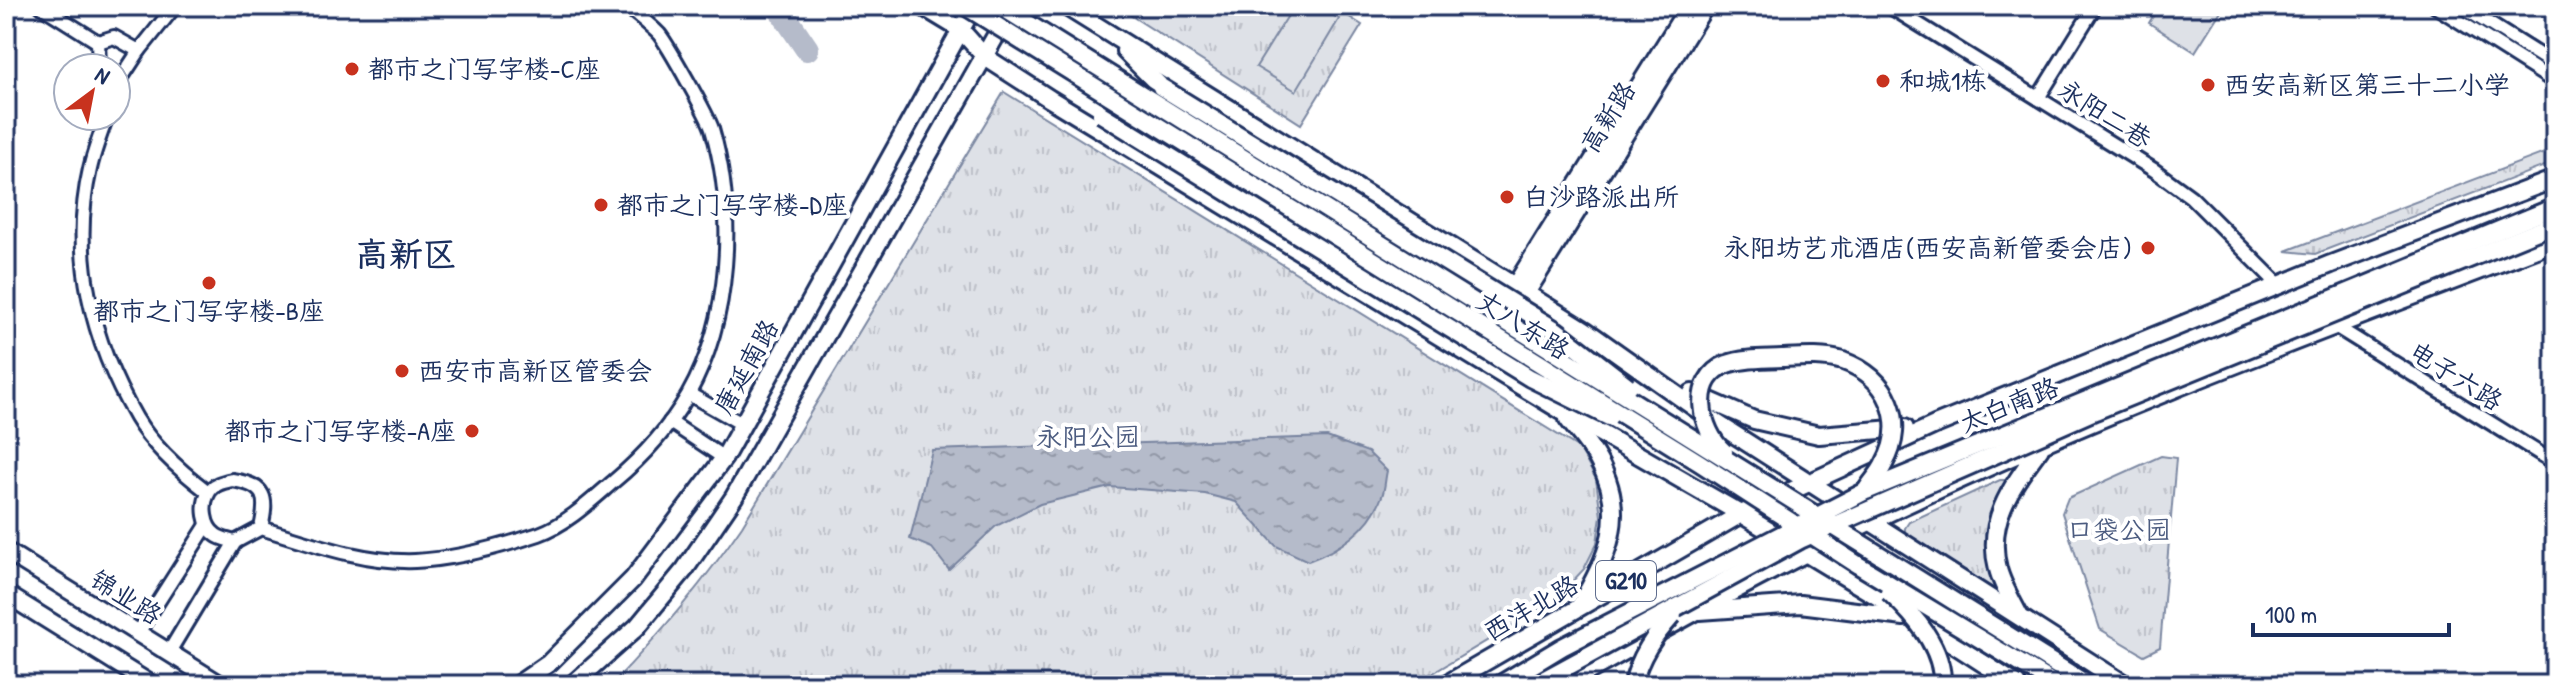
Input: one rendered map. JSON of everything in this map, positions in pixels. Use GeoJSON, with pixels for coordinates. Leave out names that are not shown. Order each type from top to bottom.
{"type":"FeatureCollection","features":[{"type":"Feature","properties":{"kind":"main road"},"geometry":{"type":"LineString","coordinates":[[922,6],[960,29],[985,57],[1050,99],[1562,411],[1913,618],[2017,685]]}},
{"type":"Feature","properties":{"kind":"main road","name":"丈八东路"},"geometry":{"type":"LineString","coordinates":[[965,6],[1700,463],[1858,565],[2056,685]]}},
{"type":"Feature","properties":{"kind":"main road","name":"唐延南路"},"geometry":{"type":"LineString","coordinates":[[517,685],[549,663],[633,579],[724,458],[974,6]]}},
{"type":"Feature","properties":{"kind":"main road","name":"丈八东路"},"geometry":{"type":"LineString","coordinates":[[1000,6],[2088,685]]}},
{"type":"Feature","properties":{"kind":"main road","name":"唐延南路"},"geometry":{"type":"LineString","coordinates":[[572,685],[637,627],[685,569],[734,497],[1013,6]]}},
{"type":"Feature","properties":{"kind":"main road"},"geometry":{"type":"LineString","coordinates":[[1065,6],[1521,289],[1718,424],[2126,685]]}},
{"type":"Feature","properties":{"kind":"main road","name":"高新路"},"geometry":{"type":"LineString","coordinates":[[1521,289],[1689,6]]}},
{"type":"Feature","properties":{"kind":"main road","name":"高新路"},"geometry":{"type":"LineString","coordinates":[[1521,289],[1705,6]]}},
{"type":"Feature","properties":{"kind":"main road"},"geometry":{"type":"LineString","coordinates":[[1106,32],[1161,87],[1556,330],[1702,443]]}},
{"type":"Feature","properties":{"kind":"main road"},"geometry":{"type":"LineString","coordinates":[[1050,99],[1101,114],[1530,378],[1700,463]]}},
{"type":"Feature","properties":{"kind":"main road","name":"太白南路"},"geometry":{"type":"LineString","coordinates":[[1809,482],[1935,425],[2279,285],[2555,179]]}},
{"type":"Feature","properties":{"kind":"main road","name":"太白南路"},"geometry":{"type":"LineString","coordinates":[[1499,685],[1576,640],[1866,491],[2555,207]]}},
{"type":"Feature","properties":{"kind":"main road","name":"太白南路"},"geometry":{"type":"LineString","coordinates":[[1534,685],[1689,607],[1800,540],[2039,436],[2555,224]]}},
{"type":"Feature","properties":{"kind":"main road","name":"太白南路"},"geometry":{"type":"LineString","coordinates":[[1870,521],[2042,445],[2335,326],[2555,242]]}},
{"type":"Feature","properties":{"kind":"main road"},"geometry":{"type":"LineString","coordinates":[[1743,469],[1715,443],[1705,424],[1701,406],[1703,390],[1711,376],[1725,365],[1750,360],[1840,360],[1864,371],[1880,385],[1893,409],[1894,435],[1885,463],[1866,491]]}},
{"type":"Feature","properties":{"kind":"main road"},"geometry":{"type":"LineString","coordinates":[[1646,373],[1754,420],[1819,435],[1935,425]]}},
{"type":"Feature","properties":{"kind":"main road"},"geometry":{"type":"LineString","coordinates":[[1562,411],[1598,458],[1610,485],[1614,514],[1612,540],[1579,608]]}},
{"type":"Feature","properties":{"kind":"main road"},"geometry":{"type":"LineString","coordinates":[[2020,617],[1998,568],[1995,530],[1999,510],[2042,445]]}},
{"type":"Feature","properties":{"kind":"main road","name":"西沣北路"},"geometry":{"type":"LineString","coordinates":[[1445,685],[1741,514],[1809,482]]}},
{"type":"Feature","properties":{"kind":"main road"},"geometry":{"type":"LineString","coordinates":[[1564,685],[1689,607],[1870,521]]}},
{"type":"Feature","properties":{"kind":"main road","name":"锦业路"},"geometry":{"type":"LineString","coordinates":[[6,551],[221,685]]}},
{"type":"Feature","properties":{"kind":"main road"},"geometry":{"type":"LineString","coordinates":[[1858,565],[1906,608],[1934,648],[1942,685]]}},
{"type":"Feature","properties":{"kind":"main road"},"geometry":{"type":"LineString","coordinates":[[6,594],[152,685]]}},
{"type":"Feature","properties":{"kind":"main road"},"geometry":{"type":"LineString","coordinates":[[1633,685],[1640,659],[1656,633],[1689,607],[1800,604],[1913,618]]}},
{"type":"Feature","properties":{"kind":"street"},"geometry":{"type":"LineString","coordinates":[[41,6],[98,42],[114,37],[139,51]]}},
{"type":"Feature","properties":{"kind":"street"},"geometry":{"type":"LineString","coordinates":[[132,61],[175,6]]}},
{"type":"Feature","properties":{"kind":"street"},"geometry":{"type":"LineString","coordinates":[[169,652],[235,542],[261,528],[367,557],[414,561],[461,556],[542,533],[586,505],[656,441],[670,422],[689,394],[721,311],[727,202],[711,127],[661,36],[627,6]]}},
{"type":"Feature","properties":{"kind":"street","name":"永阳二巷"},"geometry":{"type":"LineString","coordinates":[[1889,6],[2154,170],[2191,197],[2279,285]]}},
{"type":"Feature","properties":{"kind":"street"},"geometry":{"type":"LineString","coordinates":[[2038,98],[2095,6]]}},
{"type":"Feature","properties":{"kind":"street"},"geometry":{"type":"LineString","coordinates":[[2435,6],[2555,82]]}},
{"type":"Feature","properties":{"kind":"street"},"geometry":{"type":"LineString","coordinates":[[2461,6],[2555,65]]}},
{"type":"Feature","properties":{"kind":"street"},"geometry":{"type":"LineString","coordinates":[[98,42],[98,52]]}},
{"type":"Feature","properties":{"kind":"street"},"geometry":{"type":"LineString","coordinates":[[102,132],[90,168],[83,218],[82,258],[88,300],[102,346],[137,420],[181,471],[208,492]]}},
{"type":"Feature","properties":{"kind":"street","name":"电子六路"},"geometry":{"type":"LineString","coordinates":[[2335,326],[2555,463]]}},
{"type":"Feature","properties":{"kind":"street"},"geometry":{"type":"LineString","coordinates":[[689,394],[742,424]]}},
{"type":"Feature","properties":{"kind":"street"},"geometry":{"type":"LineString","coordinates":[[670,422],[724,458]]}},
{"type":"Feature","properties":{"kind":"street"},"geometry":{"type":"LineString","coordinates":[[235,542],[217,536],[207,525],[205,509],[208,492],[217,484],[232,480],[247,482],[260,490],[265,500],[261,528]]}},
{"type":"Feature","properties":{"kind":"street"},"geometry":{"type":"LineString","coordinates":[[138,633],[207,525]]}},
{"type":"Feature","properties":{"kind":"street"},"geometry":{"type":"LineString","coordinates":[[2043,685],[2069,649]]}},
{"type":"Feature","properties":{"kind":"green space"},"geometry":{"type":"Polygon","coordinates":[[[1116,6],[1332,6],[1362,25],[1301,124],[1116,6]]]}},
{"type":"Feature","properties":{"kind":"green space"},"geometry":{"type":"Polygon","coordinates":[[[1294,6],[1317,6],[1339,19],[1296,91],[1256,67],[1294,6]]]}},
{"type":"Feature","properties":{"kind":"green space"},"geometry":{"type":"Polygon","coordinates":[[[2159,6],[2224,6],[2195,52],[2149,23],[2159,6]]]}},
{"type":"Feature","properties":{"kind":"green space","name":"永阳公园"},"geometry":{"type":"Polygon","coordinates":[[[1004,92],[1579,448],[1596,479],[1601,516],[1597,543],[1584,569],[1555,600],[1413,685],[611,685],[680,608],[742,526],[1004,92]]]}},
{"type":"Feature","properties":{"kind":"green space"},"geometry":{"type":"Polygon","coordinates":[[[2555,149],[2555,162],[2315,254],[2286,251],[2555,149]]]}},
{"type":"Feature","properties":{"kind":"green space","name":"口袋公园"},"geometry":{"type":"Polygon","coordinates":[[[2161,456],[2176,458],[2160,647],[2144,655],[2100,629],[2062,513],[2068,498],[2161,456]]]}},
{"type":"Feature","properties":{"kind":"green space"},"geometry":{"type":"Polygon","coordinates":[[[2000,480],[2006,483],[1993,512],[1989,536],[1998,592],[1905,536],[1905,528],[1909,522],[2000,480]]]}},
{"type":"Feature","properties":{"kind":"water"},"geometry":{"type":"Polygon","coordinates":[[[1327,437],[1368,452],[1387,471],[1382,496],[1370,519],[1342,544],[1308,561],[1276,546],[1236,502],[1205,494],[1110,487],[1040,504],[996,526],[949,570],[932,548],[910,539],[932,450],[1327,437]]]}},
{"type":"Feature","properties":{"kind":"waterway"},"geometry":{"type":"LineString","coordinates":[[778,6],[807,49]]}},
{"type":"Feature","properties":{"kind":"place","name":"都市之门写字楼-C座"},"geometry":{"type":"Point","coordinates":[352,69]}},
{"type":"Feature","properties":{"kind":"place","name":"和城1栋"},"geometry":{"type":"Point","coordinates":[1883,81]}},
{"type":"Feature","properties":{"kind":"place","name":"西安高新区第三十二小学"},"geometry":{"type":"Point","coordinates":[2208,85]}},
{"type":"Feature","properties":{"kind":"place","name":"白沙路派出所"},"geometry":{"type":"Point","coordinates":[1507,197]}},
{"type":"Feature","properties":{"kind":"place","name":"都市之门写字楼-D座"},"geometry":{"type":"Point","coordinates":[601,205]}},
{"type":"Feature","properties":{"kind":"place","name":"永阳坊艺术酒店(西安高新管委会店)"},"geometry":{"type":"Point","coordinates":[2148,248]}},
{"type":"Feature","properties":{"kind":"place","name":"都市之门写字楼-B座"},"geometry":{"type":"Point","coordinates":[209,283]}},
{"type":"Feature","properties":{"kind":"place","name":"西安市高新区管委会"},"geometry":{"type":"Point","coordinates":[402,371]}},
{"type":"Feature","properties":{"kind":"place","name":"都市之门写字楼-A座"},"geometry":{"type":"Point","coordinates":[472,431]}},
{"type":"Feature","properties":{"kind":"district","name":"高新区"},"geometry":{"type":"Point","coordinates":[406,254]}}]}
